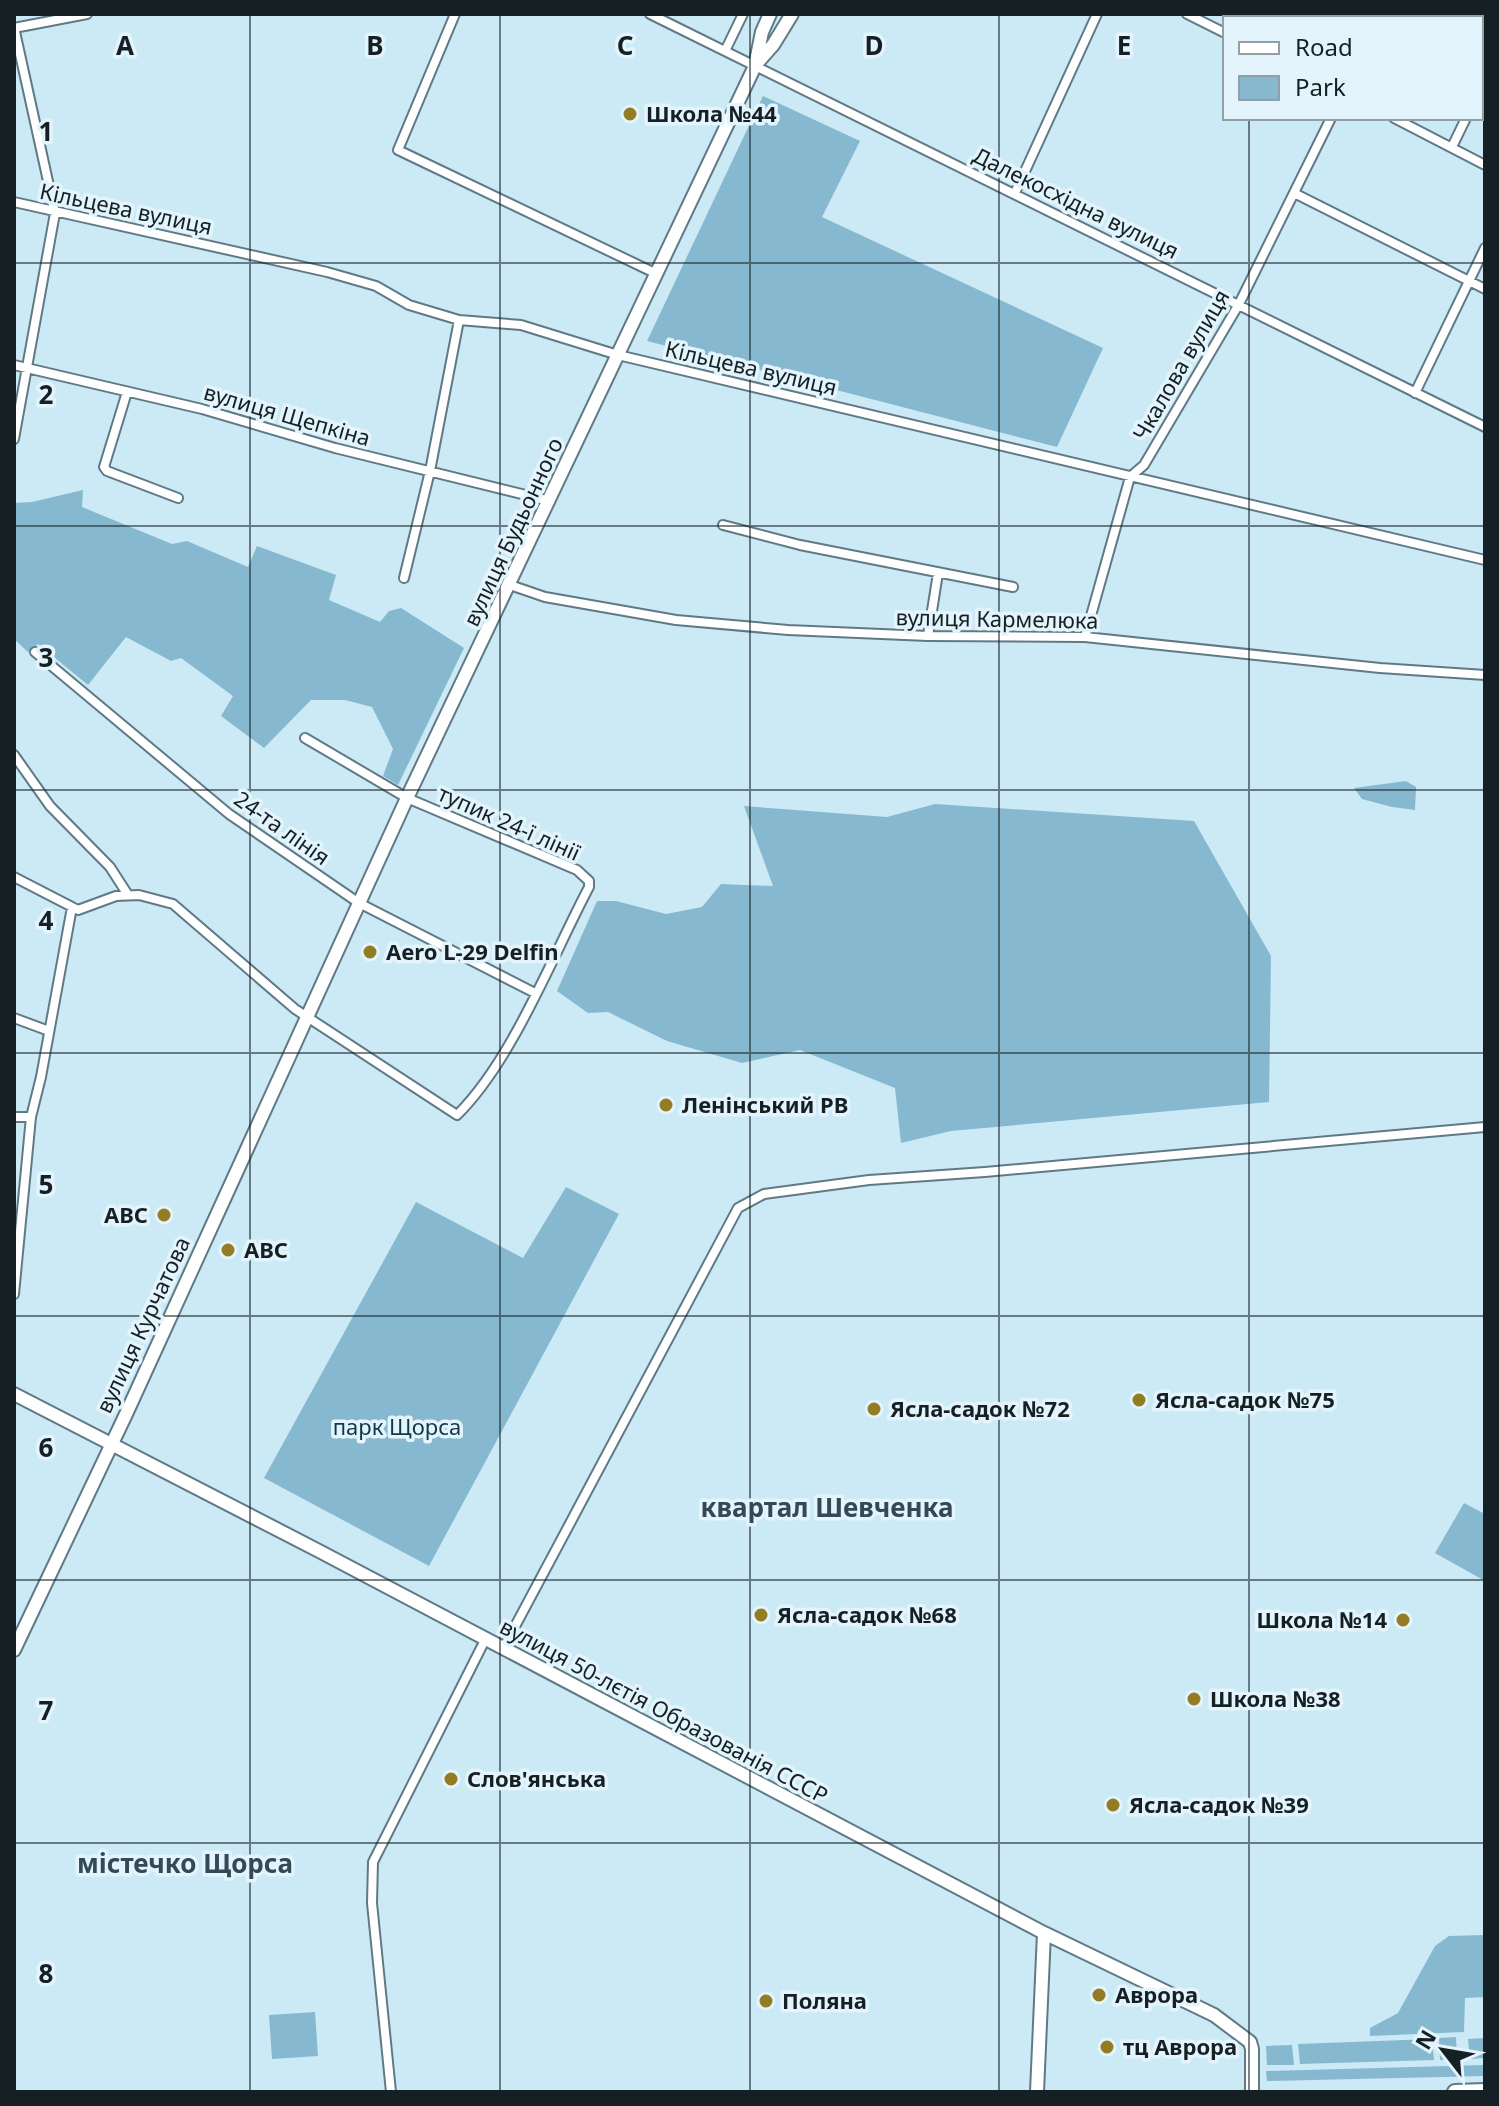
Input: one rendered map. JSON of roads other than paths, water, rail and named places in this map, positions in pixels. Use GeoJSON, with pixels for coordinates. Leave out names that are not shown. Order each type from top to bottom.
{"type":"FeatureCollection","features":[{"type":"Feature","properties":{"kind":"main road","name":"вулиця Будьонного"},"geometry":{"type":"LineString","coordinates":[[306,1015],[755,66],[762,32],[770,14]]}},
{"type":"Feature","properties":{"kind":"main road","name":"вулиця Будьонного"},"geometry":{"type":"LineString","coordinates":[[755,66],[773,45],[792,14]]}},
{"type":"Feature","properties":{"kind":"main road","name":"вулиця Курчатова"},"geometry":{"type":"LineString","coordinates":[[14,1650],[127,1412],[306,1015]]}},
{"type":"Feature","properties":{"kind":"main road","name":"вулиця 50-лєтія Образованія СССР"},"geometry":{"type":"LineString","coordinates":[[14,1394],[1044,1933],[1214,2015],[1244,2035],[1252,2049],[1252,2092]]}},
{"type":"Feature","properties":{"kind":"main road"},"geometry":{"type":"LineString","coordinates":[[1037,2092],[1044,1933]]}},
{"type":"Feature","properties":{"kind":"main road"},"geometry":{"type":"LineString","coordinates":[[1455,2092],[1485,2091]]}},
{"type":"Feature","properties":{"kind":"street"},"geometry":{"type":"LineString","coordinates":[[14,439],[55,213],[14,28],[87,14]]}},
{"type":"Feature","properties":{"kind":"street"},"geometry":{"type":"LineString","coordinates":[[455,14],[398,150],[657,274]]}},
{"type":"Feature","properties":{"kind":"street","name":"Далекосхідна вулиця"},"geometry":{"type":"LineString","coordinates":[[650,14],[1485,427]]}},
{"type":"Feature","properties":{"kind":"street"},"geometry":{"type":"LineString","coordinates":[[725,51],[743,14]]}},
{"type":"Feature","properties":{"kind":"street"},"geometry":{"type":"LineString","coordinates":[[1015,193],[1097,14]]}},
{"type":"Feature","properties":{"kind":"street"},"geometry":{"type":"LineString","coordinates":[[1187,14],[1223,32]]}},
{"type":"Feature","properties":{"kind":"street","name":"Чкалова вулиця"},"geometry":{"type":"LineString","coordinates":[[1085,637],[1130,477],[1144,465],[1239,304],[1330,120]]}},
{"type":"Feature","properties":{"kind":"street"},"geometry":{"type":"LineString","coordinates":[[1398,120],[1485,165]]}},
{"type":"Feature","properties":{"kind":"street"},"geometry":{"type":"LineString","coordinates":[[1452,147],[1465,120]]}},
{"type":"Feature","properties":{"kind":"street"},"geometry":{"type":"LineString","coordinates":[[1294,193],[1485,289]]}},
{"type":"Feature","properties":{"kind":"street","name":"Кільцева вулиця"},"geometry":{"type":"LineString","coordinates":[[14,202],[327,272],[376,286],[409,305],[459,320],[521,325],[618,355],[1485,560]]}},
{"type":"Feature","properties":{"kind":"street"},"geometry":{"type":"LineString","coordinates":[[1415,393],[1485,248]]}},
{"type":"Feature","properties":{"kind":"street"},"geometry":{"type":"LineString","coordinates":[[404,578],[430,471],[459,320]]}},
{"type":"Feature","properties":{"kind":"street","name":"вулиця Щепкіна"},"geometry":{"type":"LineString","coordinates":[[14,365],[202,409],[335,448],[550,501]]}},
{"type":"Feature","properties":{"kind":"street"},"geometry":{"type":"LineString","coordinates":[[127,392],[104,467],[107,471],[178,498]]}},
{"type":"Feature","properties":{"kind":"street"},"geometry":{"type":"LineString","coordinates":[[723,525],[800,545],[1013,587]]}},
{"type":"Feature","properties":{"kind":"street"},"geometry":{"type":"LineString","coordinates":[[928,636],[938,573]]}},
{"type":"Feature","properties":{"kind":"street","name":"вулиця Кармелюка"},"geometry":{"type":"LineString","coordinates":[[510,585],[545,597],[676,620],[788,630],[928,636],[1085,637],[1380,668],[1485,675]]}},
{"type":"Feature","properties":{"kind":"street","name":"24-та лінія"},"geometry":{"type":"LineString","coordinates":[[35,652],[229,814],[359,903],[535,993]]}},
{"type":"Feature","properties":{"kind":"street","name":"тупик 24-ї лінії"},"geometry":{"type":"LineString","coordinates":[[305,738],[407,798],[577,870],[589,881],[589,887],[535,993]]}},
{"type":"Feature","properties":{"kind":"street"},"geometry":{"type":"LineString","coordinates":[[14,755],[50,806],[110,867],[128,895]]}},
{"type":"Feature","properties":{"kind":"street"},"geometry":{"type":"LineString","coordinates":[[14,877],[78,910],[116,896],[128,895],[173,904],[306,1015],[457,1115],[490,1075],[535,993]]}},
{"type":"Feature","properties":{"kind":"street"},"geometry":{"type":"LineString","coordinates":[[14,1294],[31,1117],[72,907]]}},
{"type":"Feature","properties":{"kind":"street"},"geometry":{"type":"LineString","coordinates":[[14,1018],[49,1031]]}},
{"type":"Feature","properties":{"kind":"street"},"geometry":{"type":"LineString","coordinates":[[14,1117],[31,1117]]}},
{"type":"Feature","properties":{"kind":"street"},"geometry":{"type":"LineString","coordinates":[[503,1649],[738,1208],[764,1194],[869,1180],[1485,1127]]}},
{"type":"Feature","properties":{"kind":"street"},"geometry":{"type":"LineString","coordinates":[[391,2092],[374,1919],[373,1862],[485,1640]]}},
{"type":"Feature","properties":{"kind":"place","name":"Школа №44"},"geometry":{"type":"Point","coordinates":[630,114]}},
{"type":"Feature","properties":{"kind":"place","name":"Aero L-29 Delfin"},"geometry":{"type":"Point","coordinates":[370,952]}},
{"type":"Feature","properties":{"kind":"place","name":"Ленінський РВ"},"geometry":{"type":"Point","coordinates":[666,1105]}},
{"type":"Feature","properties":{"kind":"place","name":"ABC"},"geometry":{"type":"Point","coordinates":[164,1215]}},
{"type":"Feature","properties":{"kind":"place","name":"АВС"},"geometry":{"type":"Point","coordinates":[228,1250]}},
{"type":"Feature","properties":{"kind":"place","name":"Ясла-садок №75"},"geometry":{"type":"Point","coordinates":[1139,1400]}},
{"type":"Feature","properties":{"kind":"place","name":"Ясла-садок №72"},"geometry":{"type":"Point","coordinates":[874,1409]}},
{"type":"Feature","properties":{"kind":"place","name":"Ясла-садок №68"},"geometry":{"type":"Point","coordinates":[761,1615]}},
{"type":"Feature","properties":{"kind":"place","name":"Школа №14"},"geometry":{"type":"Point","coordinates":[1403,1620]}},
{"type":"Feature","properties":{"kind":"place","name":"Школа №38"},"geometry":{"type":"Point","coordinates":[1194,1699]}},
{"type":"Feature","properties":{"kind":"place","name":"Слов'янська"},"geometry":{"type":"Point","coordinates":[451,1779]}},
{"type":"Feature","properties":{"kind":"place","name":"Ясла-садок №39"},"geometry":{"type":"Point","coordinates":[1113,1805]}},
{"type":"Feature","properties":{"kind":"place","name":"Аврора"},"geometry":{"type":"Point","coordinates":[1099,1995]}},
{"type":"Feature","properties":{"kind":"place","name":"Поляна"},"geometry":{"type":"Point","coordinates":[766,2001]}},
{"type":"Feature","properties":{"kind":"place","name":"тц Аврора"},"geometry":{"type":"Point","coordinates":[1107,2047]}},
{"type":"Feature","properties":{"kind":"district","name":"квартал Шевченка"},"geometry":{"type":"Point","coordinates":[827,1508]}},
{"type":"Feature","properties":{"kind":"district","name":"містечко Щорса"},"geometry":{"type":"Point","coordinates":[185,1864]}},
{"type":"Feature","properties":{"kind":"park label","name":"парк Щорса"},"geometry":{"type":"Point","coordinates":[397,1427]}}]}
